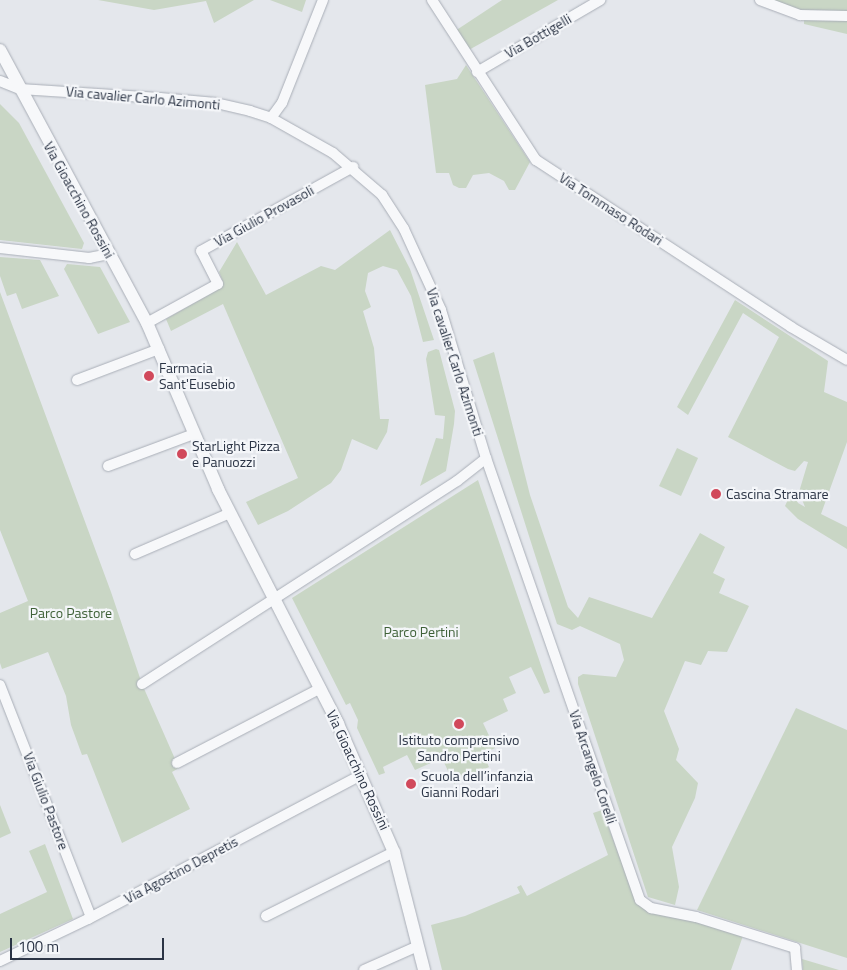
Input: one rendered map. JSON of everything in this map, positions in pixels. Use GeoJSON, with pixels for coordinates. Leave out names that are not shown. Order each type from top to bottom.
{"type":"FeatureCollection","features":[{"type":"Feature","properties":{"kind":"street"},"geometry":{"type":"LineString","coordinates":[[271,118],[282,103],[323,0]]}},
{"type":"Feature","properties":{"kind":"street","name":"Via Tommaso Rodari"},"geometry":{"type":"LineString","coordinates":[[432,0],[477,72],[536,160],[782,322],[847,360]]}},
{"type":"Feature","properties":{"kind":"street","name":"Via Bottigelli"},"geometry":{"type":"LineString","coordinates":[[477,72],[600,0]]}},
{"type":"Feature","properties":{"kind":"street"},"geometry":{"type":"LineString","coordinates":[[760,0],[800,15],[847,16]]}},
{"type":"Feature","properties":{"kind":"street","name":"Via Gioacchino Rossini"},"geometry":{"type":"LineString","coordinates":[[0,50],[147,323],[230,513],[321,688],[394,852],[424,970]]}},
{"type":"Feature","properties":{"kind":"street","name":"Via cavalier Carlo Azimonti"},"geometry":{"type":"LineString","coordinates":[[0,81],[20,88],[216,103],[271,118],[302,134],[353,167],[382,196],[404,229],[424,270],[440,310],[486,458]]}},
{"type":"Feature","properties":{"kind":"street","name":"Via Giulio Provasoli"},"geometry":{"type":"LineString","coordinates":[[147,323],[218,284],[201,251],[353,167]]}},
{"type":"Feature","properties":{"kind":"street"},"geometry":{"type":"LineString","coordinates":[[0,248],[89,258],[110,254]]}},
{"type":"Feature","properties":{"kind":"street"},"geometry":{"type":"LineString","coordinates":[[77,380],[159,349]]}},
{"type":"Feature","properties":{"kind":"street"},"geometry":{"type":"LineString","coordinates":[[108,466],[194,434]]}},
{"type":"Feature","properties":{"kind":"street"},"geometry":{"type":"LineString","coordinates":[[142,684],[273,597],[457,481],[486,458]]}},
{"type":"Feature","properties":{"kind":"street","name":"Via Arcangelo Corelli"},"geometry":{"type":"LineString","coordinates":[[486,458],[640,900],[651,908],[696,917],[795,948],[797,970]]}},
{"type":"Feature","properties":{"kind":"street"},"geometry":{"type":"LineString","coordinates":[[135,554],[230,513]]}},
{"type":"Feature","properties":{"kind":"street","name":"Via Giulio Pastore"},"geometry":{"type":"LineString","coordinates":[[0,685],[91,917]]}},
{"type":"Feature","properties":{"kind":"street"},"geometry":{"type":"LineString","coordinates":[[177,763],[321,688]]}},
{"type":"Feature","properties":{"kind":"street","name":"Via Agostino Depretis"},"geometry":{"type":"LineString","coordinates":[[0,961],[91,917],[361,775]]}},
{"type":"Feature","properties":{"kind":"street"},"geometry":{"type":"LineString","coordinates":[[266,916],[394,852]]}},
{"type":"Feature","properties":{"kind":"street"},"geometry":{"type":"LineString","coordinates":[[364,970],[418,946]]}},
{"type":"Feature","properties":{"kind":"green space"},"geometry":{"type":"Polygon","coordinates":[[[98,0],[254,0],[214,23],[206,1],[154,10],[98,0]]]}},
{"type":"Feature","properties":{"kind":"green space"},"geometry":{"type":"Polygon","coordinates":[[[270,0],[306,0],[302,12],[270,0]]]}},
{"type":"Feature","properties":{"kind":"green space"},"geometry":{"type":"Polygon","coordinates":[[[502,0],[558,0],[467,51],[455,31],[502,0]]]}},
{"type":"Feature","properties":{"kind":"green space"},"geometry":{"type":"Polygon","coordinates":[[[761,0],[847,0],[847,15],[799,13],[761,0]]]}},
{"type":"Feature","properties":{"kind":"green space"},"geometry":{"type":"Polygon","coordinates":[[[804,16],[847,17],[847,34],[804,24],[804,16]]]}},
{"type":"Feature","properties":{"kind":"green space"},"geometry":{"type":"Polygon","coordinates":[[[466,65],[530,162],[515,190],[509,190],[504,181],[489,173],[473,175],[466,188],[459,188],[453,185],[449,173],[436,173],[425,85],[457,79],[466,65]]]}},
{"type":"Feature","properties":{"kind":"green space"},"geometry":{"type":"Polygon","coordinates":[[[0,104],[19,123],[84,243],[82,249],[0,240],[0,104]]]}},
{"type":"Feature","properties":{"kind":"green space"},"geometry":{"type":"Polygon","coordinates":[[[390,230],[410,269],[434,340],[423,342],[411,296],[397,270],[383,266],[368,273],[365,291],[371,307],[363,311],[374,348],[380,419],[389,419],[387,432],[377,450],[352,439],[341,470],[331,483],[288,511],[258,525],[246,502],[298,478],[223,304],[171,331],[166,319],[210,294],[223,282],[219,272],[237,242],[266,295],[321,266],[335,270],[390,230]]]}},
{"type":"Feature","properties":{"kind":"green space"},"geometry":{"type":"Polygon","coordinates":[[[0,257],[40,260],[59,296],[22,309],[16,293],[7,296],[0,276],[0,257]]]}},
{"type":"Feature","properties":{"kind":"green space"},"geometry":{"type":"Polygon","coordinates":[[[67,264],[100,267],[130,322],[98,334],[64,269],[67,264]]]}},
{"type":"Feature","properties":{"kind":"green space","name":"Parco Pastore"},"geometry":{"type":"Polygon","coordinates":[[[0,292],[111,592],[142,684],[179,768],[172,772],[190,809],[122,843],[87,754],[82,755],[71,725],[66,696],[48,652],[2,669],[0,663],[0,613],[28,601],[0,530],[0,292]]]}},
{"type":"Feature","properties":{"kind":"green space"},"geometry":{"type":"Polygon","coordinates":[[[735,300],[828,361],[824,392],[847,402],[847,442],[821,514],[847,527],[847,549],[798,519],[785,506],[792,491],[798,503],[805,507],[799,492],[808,462],[804,461],[795,471],[788,469],[728,437],[779,337],[743,313],[688,415],[677,407],[735,300]]]}},
{"type":"Feature","properties":{"kind":"green space"},"geometry":{"type":"Polygon","coordinates":[[[436,349],[439,350],[455,411],[454,424],[446,471],[420,486],[436,438],[443,439],[445,416],[435,415],[426,359],[428,352],[436,349]]]}},
{"type":"Feature","properties":{"kind":"green space"},"geometry":{"type":"Polygon","coordinates":[[[494,352],[530,495],[568,607],[578,618],[589,597],[652,618],[700,533],[725,547],[713,573],[725,579],[719,593],[749,606],[727,652],[708,651],[701,665],[685,661],[664,711],[679,749],[676,760],[698,783],[695,798],[672,847],[679,887],[675,905],[648,897],[578,684],[578,677],[583,674],[616,677],[624,660],[620,644],[580,626],[572,630],[557,624],[473,360],[494,352]]]}},
{"type":"Feature","properties":{"kind":"green space"},"geometry":{"type":"Polygon","coordinates":[[[677,448],[698,458],[681,496],[659,486],[677,448]]]}},
{"type":"Feature","properties":{"kind":"green space","name":"Parco Pertini"},"geometry":{"type":"Polygon","coordinates":[[[478,480],[550,692],[544,694],[531,667],[509,677],[516,693],[503,699],[508,711],[483,723],[495,748],[483,754],[489,767],[454,784],[442,758],[415,770],[407,755],[383,767],[385,773],[379,775],[357,728],[358,720],[350,703],[346,705],[292,598],[478,480]]]}},
{"type":"Feature","properties":{"kind":"green space"},"geometry":{"type":"Polygon","coordinates":[[[796,708],[847,730],[847,958],[697,910],[796,708]]]}},
{"type":"Feature","properties":{"kind":"green space"},"geometry":{"type":"Polygon","coordinates":[[[0,805],[11,833],[0,838],[0,805]]]}},
{"type":"Feature","properties":{"kind":"green space"},"geometry":{"type":"Polygon","coordinates":[[[602,810],[634,894],[651,908],[744,933],[731,970],[442,970],[431,925],[465,916],[520,893],[517,887],[521,885],[527,896],[608,855],[593,813],[602,810]]]}},
{"type":"Feature","properties":{"kind":"green space"},"geometry":{"type":"Polygon","coordinates":[[[45,844],[73,919],[0,952],[0,914],[47,892],[29,851],[45,844]]]}},
{"type":"Feature","properties":{"kind":"green space"},"geometry":{"type":"Polygon","coordinates":[[[802,959],[839,970],[803,970],[802,959]]]}},
{"type":"Feature","properties":{"kind":"place","name":"Farmacia Sant'Eusebio"},"geometry":{"type":"Point","coordinates":[149,376]}},
{"type":"Feature","properties":{"kind":"place","name":"StarLight Pizza e Panuozzi"},"geometry":{"type":"Point","coordinates":[182,454]}},
{"type":"Feature","properties":{"kind":"place","name":"Cascina Stramare"},"geometry":{"type":"Point","coordinates":[716,494]}},
{"type":"Feature","properties":{"kind":"place","name":"Istituto comprensivo Sandro Pertini"},"geometry":{"type":"Point","coordinates":[459,724]}},
{"type":"Feature","properties":{"kind":"place","name":"Scuola dell’infanzia Gianni Rodari"},"geometry":{"type":"Point","coordinates":[411,784]}}]}
